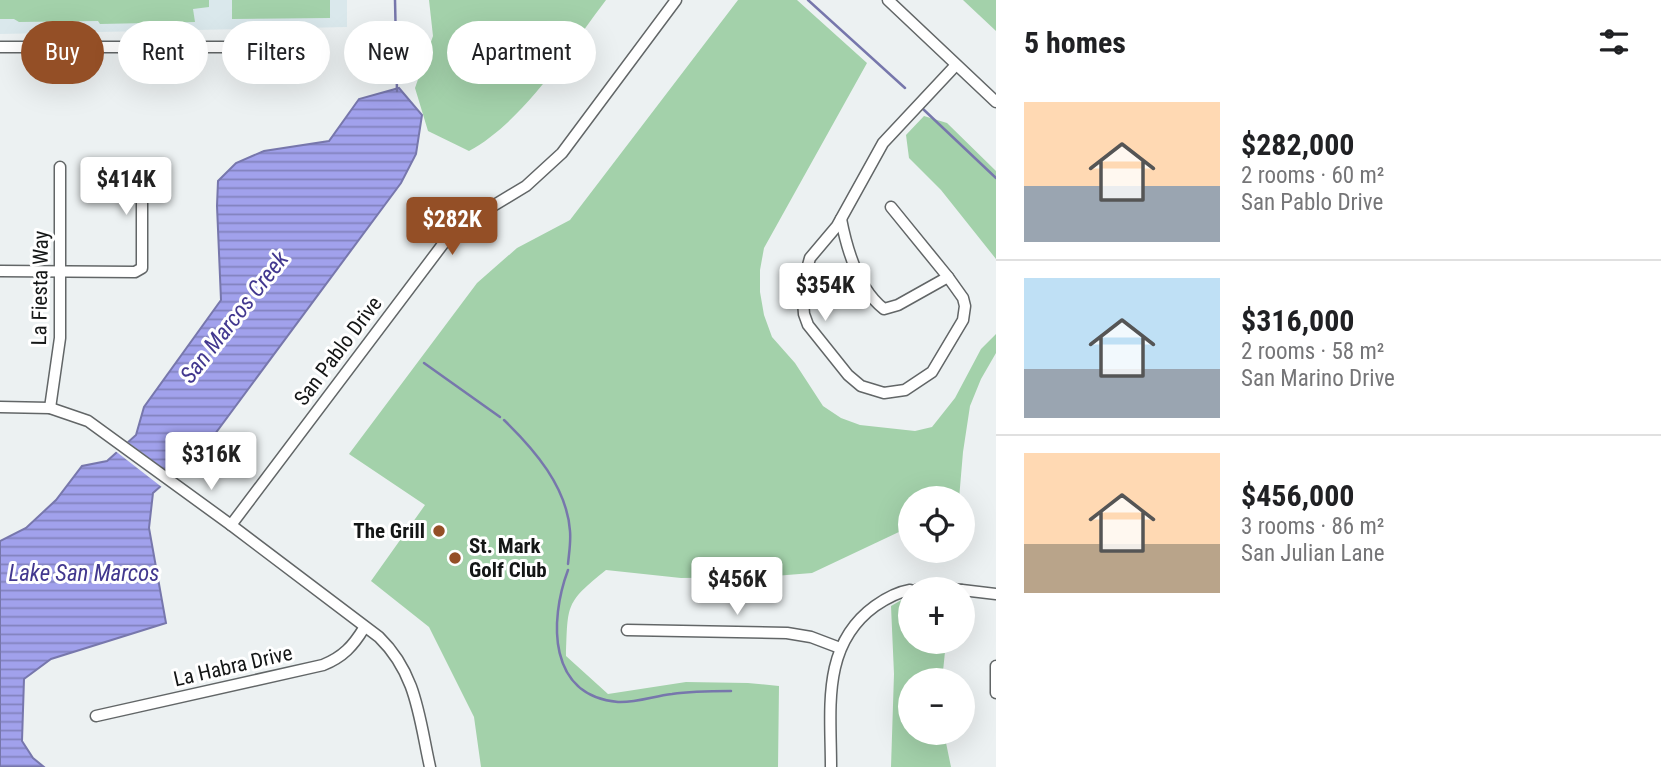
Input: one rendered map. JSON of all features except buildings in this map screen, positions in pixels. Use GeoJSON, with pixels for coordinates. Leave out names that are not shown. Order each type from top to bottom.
{"type":"FeatureCollection","features":[{"type":"Feature","properties":{"kind":"street","name":"San Pablo Drive"},"geometry":{"type":"LineString","coordinates":[[231,525],[443,244],[473,218],[526,186],[562,153],[676,0]]}},
{"type":"Feature","properties":{"kind":"street"},"geometry":{"type":"LineString","coordinates":[[888,0],[996,102]]}},
{"type":"Feature","properties":{"kind":"street"},"geometry":{"type":"LineString","coordinates":[[0,47],[222,47]]}},
{"type":"Feature","properties":{"kind":"street"},"geometry":{"type":"LineString","coordinates":[[891,207],[948,277],[963,298],[965,306],[963,320],[932,372],[905,390],[884,393],[861,386],[848,375],[808,326],[804,314],[803,287],[810,258],[841,219],[883,142],[956,65]]}},
{"type":"Feature","properties":{"kind":"street"},"geometry":{"type":"LineString","coordinates":[[0,271],[135,272],[142,268],[142,166]]}},
{"type":"Feature","properties":{"kind":"street","name":"La Fiesta Way"},"geometry":{"type":"LineString","coordinates":[[50,408],[60,338],[60,167]]}},
{"type":"Feature","properties":{"kind":"street"},"geometry":{"type":"LineString","coordinates":[[841,219],[847,249],[873,300],[884,309],[898,305],[948,277]]}},
{"type":"Feature","properties":{"kind":"street"},"geometry":{"type":"LineString","coordinates":[[0,407],[50,408],[89,421],[379,638],[403,665],[410,682],[430,767]]}},
{"type":"Feature","properties":{"kind":"street"},"geometry":{"type":"LineString","coordinates":[[975,592],[996,594]]}},
{"type":"Feature","properties":{"kind":"street"},"geometry":{"type":"LineString","coordinates":[[831,767],[831,680],[840,648],[854,624],[864,614],[883,600],[898,594]]}},
{"type":"Feature","properties":{"kind":"street","name":"La Habra Drive"},"geometry":{"type":"LineString","coordinates":[[96,716],[323,665],[338,659],[351,648],[364,628]]}},
{"type":"Feature","properties":{"kind":"street"},"geometry":{"type":"LineString","coordinates":[[627,629],[787,633],[840,648]]}},
{"type":"Feature","properties":{"kind":"street"},"geometry":{"type":"LineString","coordinates":[[996,666],[996,693]]}},
{"type":"Feature","properties":{"kind":"shaded area"},"geometry":{"type":"Polygon","coordinates":[[[0,0],[347,0],[347,21],[344,21],[344,27],[330,27],[330,21],[222,21],[222,30],[208,30],[208,21],[118,21],[118,32],[104,32],[104,21],[21,21],[21,34],[0,34],[0,0]]]}},
{"type":"Feature","properties":{"kind":"green space"},"geometry":{"type":"Polygon","coordinates":[[[0,0],[209,0],[209,7],[193,9],[195,21],[118,21],[118,24],[104,24],[104,21],[19,22],[14,19],[0,19],[0,0]]]}},
{"type":"Feature","properties":{"kind":"green space"},"geometry":{"type":"Polygon","coordinates":[[[232,0],[330,0],[330,18],[232,19],[232,0]]]}},
{"type":"Feature","properties":{"kind":"green space"},"geometry":{"type":"Polygon","coordinates":[[[429,0],[606,0],[590,21],[447,21],[447,84],[543,84],[508,122],[469,151],[428,131],[415,88],[416,84],[433,84],[429,0]]]}},
{"type":"Feature","properties":{"kind":"green space"},"geometry":{"type":"Polygon","coordinates":[[[738,0],[797,0],[867,63],[764,248],[760,292],[772,337],[795,363],[823,406],[841,418],[860,425],[915,431],[932,427],[955,398],[981,349],[996,334],[996,353],[970,406],[960,486],[898,486],[898,532],[812,573],[681,578],[606,570],[583,590],[571,606],[566,656],[608,694],[686,682],[779,686],[778,767],[481,767],[474,717],[429,627],[371,581],[425,505],[349,454],[477,283],[517,248],[570,220],[738,0]]]}},
{"type":"Feature","properties":{"kind":"green space"},"geometry":{"type":"Polygon","coordinates":[[[963,0],[996,0],[996,31],[963,0]]]}},
{"type":"Feature","properties":{"kind":"green space"},"geometry":{"type":"Polygon","coordinates":[[[924,116],[947,123],[996,171],[996,259],[941,190],[909,158],[906,135],[924,116]]]}},
{"type":"Feature","properties":{"kind":"green space"},"geometry":{"type":"Polygon","coordinates":[[[898,602],[898,654],[945,654],[943,668],[898,668],[898,745],[946,745],[951,767],[891,767],[894,674],[891,606],[898,602]]]}},
{"type":"Feature","properties":{"kind":"water","name":"Lake San Marcos"},"geometry":{"type":"Polygon","coordinates":[[[399,88],[422,115],[416,154],[401,183],[206,446],[153,493],[149,528],[166,623],[51,659],[24,679],[22,741],[33,758],[44,767],[0,767],[0,541],[26,528],[56,500],[82,466],[107,461],[136,435],[144,407],[221,300],[218,181],[236,163],[264,151],[329,141],[359,99],[399,88]]]}},
{"type":"Feature","properties":{"kind":"pier"},"geometry":{"type":"Polygon","coordinates":[[[125,440],[175,477],[163,488],[114,450],[125,440]]]}},
{"type":"Feature","properties":{"kind":"waterway","name":"San Marcos Creek"},"geometry":{"type":"LineString","coordinates":[[395,0],[397,91]]}},
{"type":"Feature","properties":{"kind":"waterway"},"geometry":{"type":"LineString","coordinates":[[808,0],[905,88]]}},
{"type":"Feature","properties":{"kind":"waterway"},"geometry":{"type":"LineString","coordinates":[[923,109],[996,178]]}},
{"type":"Feature","properties":{"kind":"waterway"},"geometry":{"type":"LineString","coordinates":[[424,363],[500,417]]}},
{"type":"Feature","properties":{"kind":"waterway"},"geometry":{"type":"LineString","coordinates":[[504,420],[537,456],[563,499],[570,531],[568,564]]}},
{"type":"Feature","properties":{"kind":"waterway"},"geometry":{"type":"LineString","coordinates":[[568,570],[558,611],[557,633],[566,671],[578,686],[595,697],[618,702],[687,692],[731,691]]}},
{"type":"Feature","properties":{"kind":"place","name":"The Grill"},"geometry":{"type":"Point","coordinates":[439,531]}},
{"type":"Feature","properties":{"kind":"place","name":"St. Mark Golf Club"},"geometry":{"type":"Point","coordinates":[455,558]}}]}
